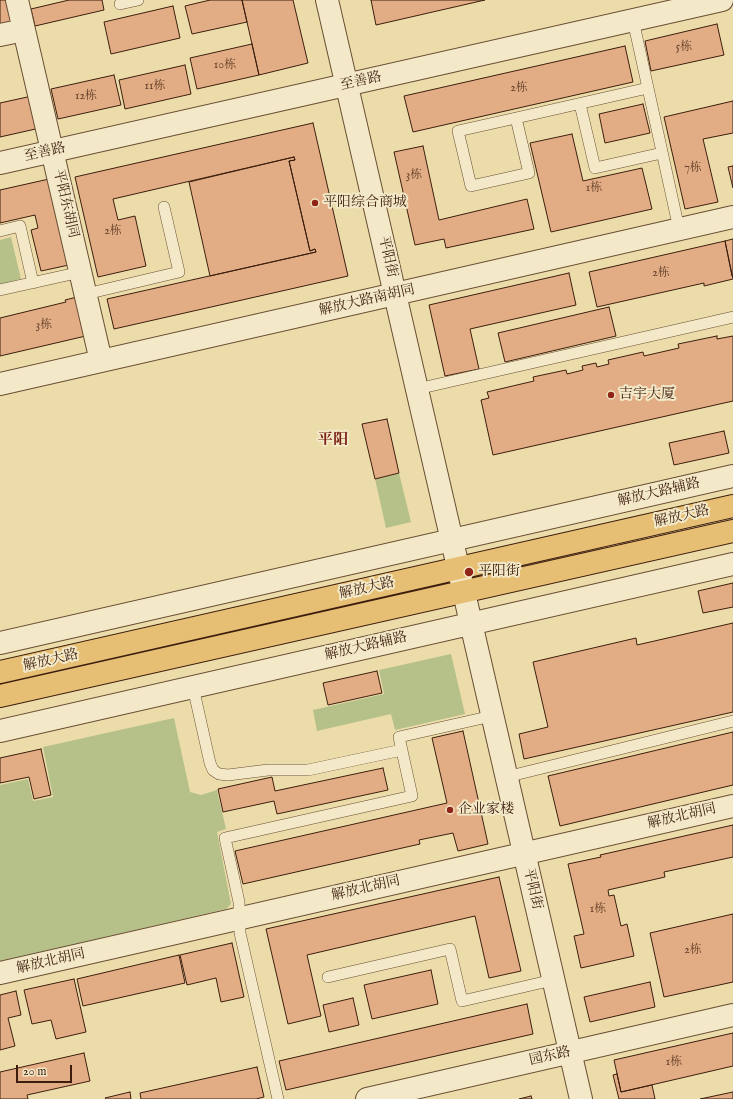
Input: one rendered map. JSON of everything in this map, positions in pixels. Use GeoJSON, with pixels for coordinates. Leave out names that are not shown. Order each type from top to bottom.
{"type":"FeatureCollection","features":[{"type":"Feature","properties":{"kind":"main road","name":"解放大路"},"geometry":{"type":"LineString","coordinates":[[0,672],[733,506]]}},
{"type":"Feature","properties":{"kind":"main road","name":"解放大路"},"geometry":{"type":"LineString","coordinates":[[0,696],[733,531]]}},
{"type":"Feature","properties":{"kind":"street","name":"平阳东胡同"},"geometry":{"type":"LineString","coordinates":[[17,0],[101,361]]}},
{"type":"Feature","properties":{"kind":"street","name":"平阳街"},"geometry":{"type":"LineString","coordinates":[[327,0],[581,1099]]}},
{"type":"Feature","properties":{"kind":"street","name":"至善路"},"geometry":{"type":"LineString","coordinates":[[0,164],[722,0]]}},
{"type":"Feature","properties":{"kind":"street"},"geometry":{"type":"LineString","coordinates":[[0,35],[24,30]]}},
{"type":"Feature","properties":{"kind":"street","name":"解放大路南胡同"},"geometry":{"type":"LineString","coordinates":[[0,384],[733,217]]}},
{"type":"Feature","properties":{"kind":"street","name":"解放大路辅路"},"geometry":{"type":"LineString","coordinates":[[0,642],[733,476]]}},
{"type":"Feature","properties":{"kind":"street","name":"解放大路辅路"},"geometry":{"type":"LineString","coordinates":[[0,731],[733,564]]}},
{"type":"Feature","properties":{"kind":"street","name":"解放北胡同"},"geometry":{"type":"LineString","coordinates":[[0,973],[733,806]]}},
{"type":"Feature","properties":{"kind":"street","name":"园东路"},"geometry":{"type":"LineString","coordinates":[[367,1099],[733,1015]]}},
{"type":"Feature","properties":{"kind":"lane"},"geometry":{"type":"LineString","coordinates":[[120,4],[138,0]]}},
{"type":"Feature","properties":{"kind":"lane"},"geometry":{"type":"LineString","coordinates":[[633,20],[679,229]]}},
{"type":"Feature","properties":{"kind":"lane"},"geometry":{"type":"LineString","coordinates":[[516,118],[529,173],[471,186],[458,131],[648,88]]}},
{"type":"Feature","properties":{"kind":"lane"},"geometry":{"type":"LineString","coordinates":[[580,104],[595,168],[662,153]]}},
{"type":"Feature","properties":{"kind":"lane"},"geometry":{"type":"LineString","coordinates":[[86,294],[179,272],[164,207]]}},
{"type":"Feature","properties":{"kind":"lane"},"geometry":{"type":"LineString","coordinates":[[0,231],[20,226],[33,283]]}},
{"type":"Feature","properties":{"kind":"lane"},"geometry":{"type":"LineString","coordinates":[[0,290],[81,272]]}},
{"type":"Feature","properties":{"kind":"lane"},"geometry":{"type":"LineString","coordinates":[[417,389],[733,317]]}},
{"type":"Feature","properties":{"kind":"lane"},"geometry":{"type":"LineString","coordinates":[[193,687],[210,763],[213,770],[219,774],[228,775],[268,770],[308,770],[402,750]]}},
{"type":"Feature","properties":{"kind":"lane"},"geometry":{"type":"LineString","coordinates":[[278,1099],[240,933],[239,902],[225,838],[412,796],[399,738],[492,716]]}},
{"type":"Feature","properties":{"kind":"lane"},"geometry":{"type":"LineString","coordinates":[[506,777],[733,721]]}},
{"type":"Feature","properties":{"kind":"lane"},"geometry":{"type":"LineString","coordinates":[[328,977],[450,949],[462,1001],[553,980]]}},
{"type":"Feature","properties":{"kind":"green space"},"geometry":{"type":"Polygon","coordinates":[[[11,237],[21,279],[0,284],[0,240],[11,237]]]}},
{"type":"Feature","properties":{"kind":"green space"},"geometry":{"type":"Polygon","coordinates":[[[399,473],[411,522],[386,528],[375,479],[399,473]]]}},
{"type":"Feature","properties":{"kind":"green space"},"geometry":{"type":"Polygon","coordinates":[[[451,654],[465,714],[395,730],[391,714],[317,731],[313,710],[384,694],[379,670],[451,654]]]}},
{"type":"Feature","properties":{"kind":"green space"},"geometry":{"type":"Polygon","coordinates":[[[174,718],[190,792],[201,795],[217,790],[226,829],[217,832],[231,904],[226,909],[0,962],[0,785],[28,779],[33,801],[53,797],[43,747],[174,718]]]}},
{"type":"Feature","properties":{"kind":"building"},"geometry":{"type":"Polygon","coordinates":[[[0,0],[13,0],[18,20],[0,24],[0,0]]]}},
{"type":"Feature","properties":{"kind":"building"},"geometry":{"type":"Polygon","coordinates":[[[69,0],[102,0],[104,10],[35,26],[31,9],[69,0]]]}},
{"type":"Feature","properties":{"kind":"building"},"geometry":{"type":"Polygon","coordinates":[[[210,0],[242,0],[247,22],[192,34],[185,6],[210,0]]]}},
{"type":"Feature","properties":{"kind":"building"},"geometry":{"type":"Polygon","coordinates":[[[242,0],[293,0],[308,63],[259,75],[242,0]]]}},
{"type":"Feature","properties":{"kind":"building"},"geometry":{"type":"Polygon","coordinates":[[[371,0],[485,0],[376,25],[371,0]]]}},
{"type":"Feature","properties":{"kind":"building"},"geometry":{"type":"Polygon","coordinates":[[[173,6],[180,38],[111,54],[104,22],[173,6]]]}},
{"type":"Feature","properties":{"kind":"building"},"geometry":{"type":"Polygon","coordinates":[[[717,24],[724,55],[651,71],[645,41],[717,24]]]}},
{"type":"Feature","properties":{"kind":"building"},"geometry":{"type":"Polygon","coordinates":[[[252,44],[259,75],[197,89],[190,58],[252,44]]]}},
{"type":"Feature","properties":{"kind":"building"},"geometry":{"type":"Polygon","coordinates":[[[625,46],[633,82],[413,132],[404,96],[625,46]]]}},
{"type":"Feature","properties":{"kind":"building"},"geometry":{"type":"Polygon","coordinates":[[[185,65],[191,94],[125,109],[119,80],[185,65]]]}},
{"type":"Feature","properties":{"kind":"building"},"geometry":{"type":"Polygon","coordinates":[[[114,75],[121,105],[58,119],[51,89],[114,75]]]}},
{"type":"Feature","properties":{"kind":"building"},"geometry":{"type":"Polygon","coordinates":[[[32,96],[40,128],[0,137],[0,103],[32,96]]]}},
{"type":"Feature","properties":{"kind":"building"},"geometry":{"type":"Polygon","coordinates":[[[733,101],[733,133],[703,139],[718,202],[685,209],[664,117],[733,101]]]}},
{"type":"Feature","properties":{"kind":"building"},"geometry":{"type":"Polygon","coordinates":[[[643,104],[650,133],[605,143],[599,114],[643,104]]]}},
{"type":"Feature","properties":{"kind":"building"},"geometry":{"type":"Polygon","coordinates":[[[313,123],[348,276],[114,329],[107,299],[316,252],[315,249],[310,251],[289,161],[295,160],[294,157],[113,199],[118,220],[135,216],[146,266],[98,277],[75,177],[313,123]]]}},
{"type":"Feature","properties":{"kind":"building"},"geometry":{"type":"Polygon","coordinates":[[[572,134],[583,181],[642,168],[652,209],[551,232],[530,143],[572,134]]]}},
{"type":"Feature","properties":{"kind":"building"},"geometry":{"type":"Polygon","coordinates":[[[423,146],[439,220],[527,199],[534,229],[446,248],[444,239],[415,245],[394,152],[423,146]]]}},
{"type":"Feature","properties":{"kind":"building"},"geometry":{"type":"Polygon","coordinates":[[[294,157],[295,160],[289,161],[310,251],[315,249],[316,252],[210,276],[189,182],[294,157]]]}},
{"type":"Feature","properties":{"kind":"building"},"geometry":{"type":"Polygon","coordinates":[[[733,166],[733,188],[728,167],[733,166]]]}},
{"type":"Feature","properties":{"kind":"building"},"geometry":{"type":"Polygon","coordinates":[[[49,179],[69,265],[41,271],[31,230],[38,228],[35,215],[0,223],[0,190],[49,179]]]}},
{"type":"Feature","properties":{"kind":"building"},"geometry":{"type":"Polygon","coordinates":[[[733,239],[733,276],[732,276],[725,241],[733,239]]]}},
{"type":"Feature","properties":{"kind":"building"},"geometry":{"type":"Polygon","coordinates":[[[725,241],[733,279],[704,286],[704,283],[597,307],[589,272],[725,241]]]}},
{"type":"Feature","properties":{"kind":"building"},"geometry":{"type":"Polygon","coordinates":[[[569,273],[576,305],[470,329],[479,369],[445,376],[429,305],[569,273]]]}},
{"type":"Feature","properties":{"kind":"building"},"geometry":{"type":"Polygon","coordinates":[[[81,296],[90,335],[0,356],[0,318],[66,302],[65,300],[81,296]]]}},
{"type":"Feature","properties":{"kind":"building"},"geometry":{"type":"Polygon","coordinates":[[[609,307],[616,336],[505,362],[498,333],[609,307]]]}},
{"type":"Feature","properties":{"kind":"building","name":"吉宇大厦"},"geometry":{"type":"Polygon","coordinates":[[[717,336],[717,339],[733,336],[733,401],[493,455],[481,400],[489,398],[487,392],[534,381],[533,377],[566,370],[567,374],[583,370],[582,366],[596,363],[597,367],[609,364],[608,360],[643,352],[644,356],[679,348],[678,344],[717,336]]]}},
{"type":"Feature","properties":{"kind":"building"},"geometry":{"type":"Polygon","coordinates":[[[387,419],[399,473],[375,479],[362,424],[387,419]]]}},
{"type":"Feature","properties":{"kind":"building"},"geometry":{"type":"Polygon","coordinates":[[[724,431],[729,453],[674,465],[669,443],[724,431]]]}},
{"type":"Feature","properties":{"kind":"building"},"geometry":{"type":"Polygon","coordinates":[[[733,583],[733,607],[703,613],[698,591],[733,583]]]}},
{"type":"Feature","properties":{"kind":"building"},"geometry":{"type":"Polygon","coordinates":[[[733,623],[733,712],[524,759],[519,734],[548,727],[533,662],[636,638],[637,645],[733,623]]]}},
{"type":"Feature","properties":{"kind":"building"},"geometry":{"type":"Polygon","coordinates":[[[377,671],[382,693],[328,705],[323,683],[377,671]]]}},
{"type":"Feature","properties":{"kind":"building","name":"企业家楼"},"geometry":{"type":"Polygon","coordinates":[[[463,731],[488,844],[458,851],[453,833],[419,840],[420,844],[243,884],[235,851],[447,803],[432,738],[463,731]]]}},
{"type":"Feature","properties":{"kind":"building"},"geometry":{"type":"Polygon","coordinates":[[[733,732],[733,785],[560,826],[548,776],[733,732]]]}},
{"type":"Feature","properties":{"kind":"building"},"geometry":{"type":"Polygon","coordinates":[[[41,749],[51,795],[34,799],[29,777],[0,783],[0,758],[41,749]]]}},
{"type":"Feature","properties":{"kind":"building"},"geometry":{"type":"Polygon","coordinates":[[[383,768],[388,790],[277,814],[274,801],[223,812],[218,789],[272,777],[275,791],[383,768]]]}},
{"type":"Feature","properties":{"kind":"building"},"geometry":{"type":"Polygon","coordinates":[[[733,825],[733,857],[664,872],[665,877],[608,890],[609,896],[614,895],[621,926],[627,924],[634,956],[581,968],[574,936],[584,934],[568,864],[601,857],[600,855],[733,825]]]}},
{"type":"Feature","properties":{"kind":"building"},"geometry":{"type":"Polygon","coordinates":[[[499,877],[521,971],[489,978],[475,916],[307,955],[321,1016],[288,1024],[266,929],[499,877]]]}},
{"type":"Feature","properties":{"kind":"building"},"geometry":{"type":"Polygon","coordinates":[[[733,914],[733,982],[664,997],[650,933],[733,914]]]}},
{"type":"Feature","properties":{"kind":"building"},"geometry":{"type":"Polygon","coordinates":[[[232,943],[244,997],[221,1002],[216,978],[187,985],[180,955],[232,943]]]}},
{"type":"Feature","properties":{"kind":"building"},"geometry":{"type":"Polygon","coordinates":[[[179,955],[185,983],[83,1006],[77,979],[179,955]]]}},
{"type":"Feature","properties":{"kind":"building"},"geometry":{"type":"Polygon","coordinates":[[[431,970],[438,1004],[372,1019],[364,985],[431,970]]]}},
{"type":"Feature","properties":{"kind":"building"},"geometry":{"type":"Polygon","coordinates":[[[74,979],[86,1032],[56,1039],[51,1020],[32,1024],[24,990],[74,979]]]}},
{"type":"Feature","properties":{"kind":"building"},"geometry":{"type":"Polygon","coordinates":[[[650,982],[655,1007],[590,1022],[584,997],[650,982]]]}},
{"type":"Feature","properties":{"kind":"building"},"geometry":{"type":"Polygon","coordinates":[[[16,991],[21,1015],[8,1018],[15,1046],[0,1050],[0,995],[16,991]]]}},
{"type":"Feature","properties":{"kind":"building"},"geometry":{"type":"Polygon","coordinates":[[[353,998],[359,1025],[329,1032],[323,1005],[353,998]]]}},
{"type":"Feature","properties":{"kind":"building"},"geometry":{"type":"Polygon","coordinates":[[[527,1004],[533,1034],[286,1090],[279,1061],[527,1004]]]}},
{"type":"Feature","properties":{"kind":"building"},"geometry":{"type":"Polygon","coordinates":[[[733,1033],[733,1066],[621,1092],[614,1060],[733,1033]]]}},
{"type":"Feature","properties":{"kind":"building"},"geometry":{"type":"Polygon","coordinates":[[[84,1053],[90,1081],[27,1095],[28,1099],[0,1099],[0,1072],[84,1053]]]}},
{"type":"Feature","properties":{"kind":"building"},"geometry":{"type":"Polygon","coordinates":[[[257,1067],[264,1097],[256,1099],[141,1099],[140,1093],[257,1067]]]}},
{"type":"Feature","properties":{"kind":"building"},"geometry":{"type":"Polygon","coordinates":[[[617,1074],[621,1092],[652,1085],[655,1099],[619,1099],[613,1075],[617,1074]]]}},
{"type":"Feature","properties":{"kind":"building"},"geometry":{"type":"Polygon","coordinates":[[[130,1092],[131,1099],[105,1098],[130,1092]]]}},
{"type":"Feature","properties":{"kind":"building"},"geometry":{"type":"Polygon","coordinates":[[[733,1092],[733,1099],[700,1099],[733,1092]]]}},
{"type":"Feature","properties":{"kind":"building"},"geometry":{"type":"Polygon","coordinates":[[[531,1096],[532,1099],[519,1099],[531,1096]]]}},
{"type":"Feature","properties":{"kind":"place","name":"平阳综合商城"},"geometry":{"type":"Point","coordinates":[315,203]}},
{"type":"Feature","properties":{"kind":"place","name":"吉宇大厦"},"geometry":{"type":"Point","coordinates":[611,395]}},
{"type":"Feature","properties":{"kind":"place","name":"平阳街"},"geometry":{"type":"Point","coordinates":[469,572]}},
{"type":"Feature","properties":{"kind":"place","name":"企业家楼"},"geometry":{"type":"Point","coordinates":[450,810]}},
{"type":"Feature","properties":{"kind":"district","name":"平阳"},"geometry":{"type":"Point","coordinates":[333,441]}}]}
